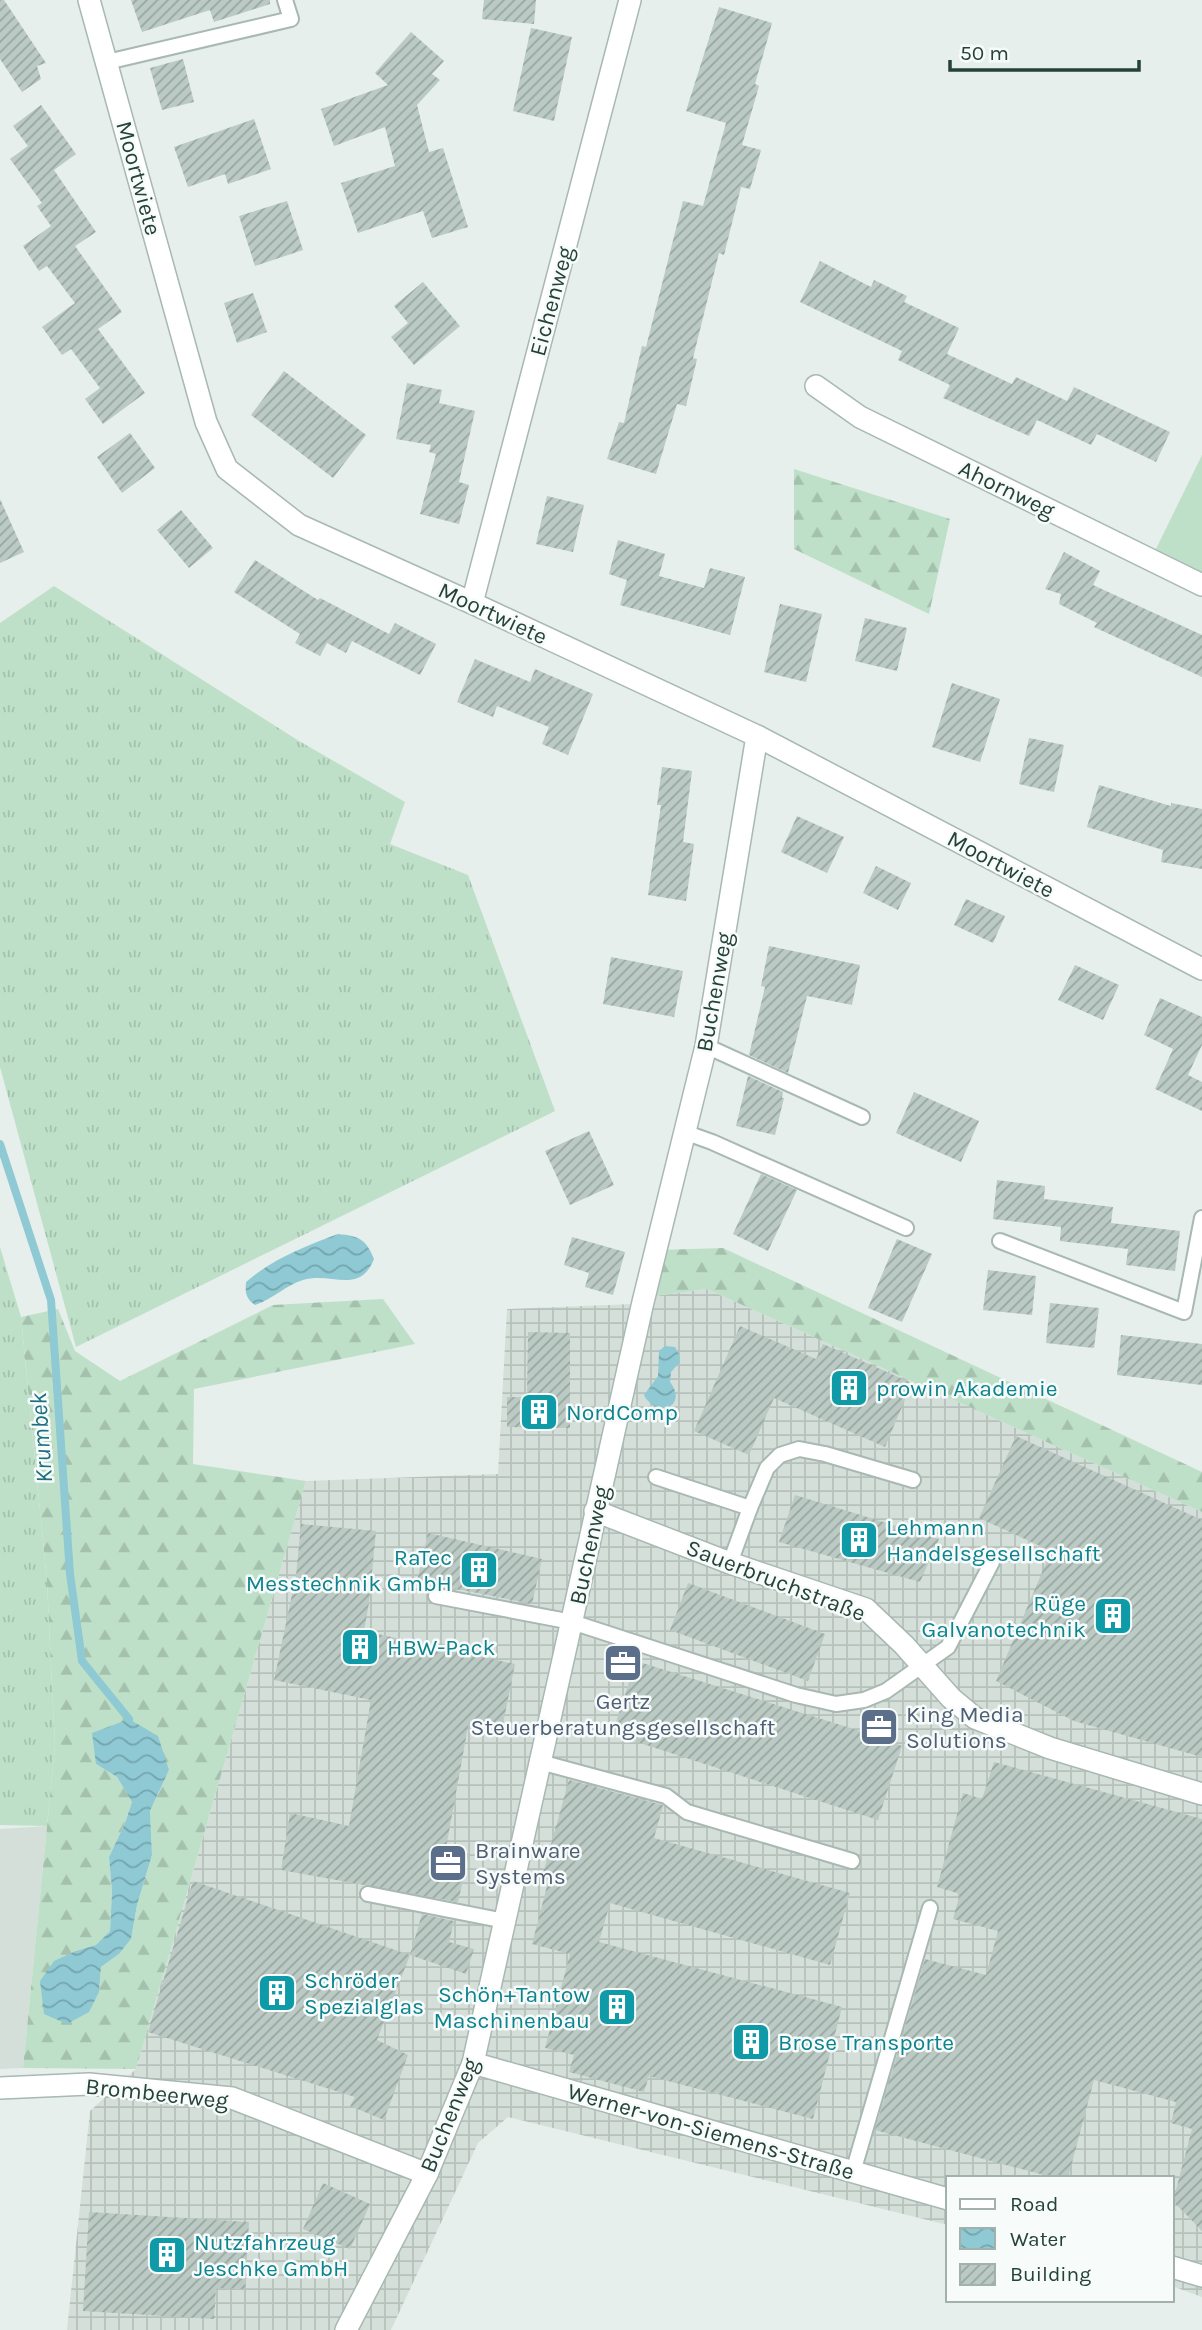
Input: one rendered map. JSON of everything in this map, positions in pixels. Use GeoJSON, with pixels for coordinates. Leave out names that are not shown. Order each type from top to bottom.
{"type":"FeatureCollection","features":[{"type":"Feature","properties":{"kind":"street","name":"Moortwiete"},"geometry":{"type":"LineString","coordinates":[[89,0],[206,422],[227,469],[299,525],[757,736],[1202,969]]}},
{"type":"Feature","properties":{"kind":"street","name":"Eichenweg"},"geometry":{"type":"LineString","coordinates":[[471,603],[630,0]]}},
{"type":"Feature","properties":{"kind":"street","name":"Ahornweg"},"geometry":{"type":"LineString","coordinates":[[816,386],[860,417],[1202,585]]}},
{"type":"Feature","properties":{"kind":"street","name":"Buchenweg"},"geometry":{"type":"LineString","coordinates":[[346,2330],[427,2174],[473,2063],[595,1511],[705,1046],[757,736]]}},
{"type":"Feature","properties":{"kind":"street","name":"Sauerbruchstraße"},"geometry":{"type":"LineString","coordinates":[[595,1511],[730,1563],[866,1609],[905,1645],[951,1698],[975,1718],[1050,1748],[1202,1794]]}},
{"type":"Feature","properties":{"kind":"street","name":"Werner-von-Siemens-Straße"},"geometry":{"type":"LineString","coordinates":[[473,2063],[946,2198]]}},
{"type":"Feature","properties":{"kind":"street","name":"Brombeerweg"},"geometry":{"type":"LineString","coordinates":[[0,2088],[89,2084],[232,2098],[427,2174]]}},
{"type":"Feature","properties":{"kind":"street"},"geometry":{"type":"LineString","coordinates":[[1174,2268],[1202,2276]]}},
{"type":"Feature","properties":{"kind":"lane"},"geometry":{"type":"LineString","coordinates":[[107,62],[291,19],[285,0]]}},
{"type":"Feature","properties":{"kind":"lane"},"geometry":{"type":"LineString","coordinates":[[705,1046],[862,1117]]}},
{"type":"Feature","properties":{"kind":"lane"},"geometry":{"type":"LineString","coordinates":[[684,1132],[906,1228]]}},
{"type":"Feature","properties":{"kind":"lane"},"geometry":{"type":"LineString","coordinates":[[1000,1241],[1184,1312],[1202,1218]]}},
{"type":"Feature","properties":{"kind":"lane"},"geometry":{"type":"LineString","coordinates":[[730,1563],[767,1468],[780,1455],[799,1449],[913,1480]]}},
{"type":"Feature","properties":{"kind":"lane"},"geometry":{"type":"LineString","coordinates":[[656,1477],[750,1508]]}},
{"type":"Feature","properties":{"kind":"lane"},"geometry":{"type":"LineString","coordinates":[[436,1596],[572,1622],[796,1695],[836,1704],[864,1700],[886,1692],[921,1664],[948,1647],[992,1562]]}},
{"type":"Feature","properties":{"kind":"lane"},"geometry":{"type":"LineString","coordinates":[[540,1762],[666,1796],[687,1812],[852,1861]]}},
{"type":"Feature","properties":{"kind":"lane"},"geometry":{"type":"LineString","coordinates":[[368,1894],[505,1921]]}},
{"type":"Feature","properties":{"kind":"lane"},"geometry":{"type":"LineString","coordinates":[[853,2172],[930,1908]]}},
{"type":"Feature","properties":{"kind":"shaded area"},"geometry":{"type":"Polygon","coordinates":[[[707,1289],[1202,1512],[1202,2297],[1174,2287],[1174,2176],[946,2176],[946,2225],[508,2117],[478,2143],[391,2330],[67,2330],[90,2111],[136,2069],[306,1481],[498,1474],[507,1309],[633,1304],[647,1297],[707,1289]]]}},
{"type":"Feature","properties":{"kind":"shaded area"},"geometry":{"type":"Polygon","coordinates":[[[47,1826],[23,2068],[0,2069],[0,1829],[47,1826]]]}},
{"type":"Feature","properties":{"kind":"green space"},"geometry":{"type":"Polygon","coordinates":[[[1202,455],[1202,574],[1155,551],[1202,455]]]}},
{"type":"Feature","properties":{"kind":"green space"},"geometry":{"type":"Polygon","coordinates":[[[794,469],[950,519],[929,614],[794,549],[794,469]]]}},
{"type":"Feature","properties":{"kind":"green space"},"geometry":{"type":"Polygon","coordinates":[[[54,586],[299,741],[405,802],[390,844],[468,875],[555,1111],[76,1347],[0,1067],[0,623],[54,586]]]}},
{"type":"Feature","properties":{"kind":"green space"},"geometry":{"type":"Polygon","coordinates":[[[0,1247],[21,1317],[47,1582],[55,1746],[47,1826],[0,1825],[0,1247]]]}},
{"type":"Feature","properties":{"kind":"green space"},"geometry":{"type":"Polygon","coordinates":[[[723,1248],[1202,1472],[1202,1512],[707,1289],[647,1297],[659,1250],[723,1248]]]}},
{"type":"Feature","properties":{"kind":"green space"},"geometry":{"type":"Polygon","coordinates":[[[383,1299],[415,1344],[194,1389],[193,1464],[306,1481],[136,2069],[23,2068],[55,1746],[47,1582],[21,1317],[58,1309],[75,1351],[120,1381],[273,1305],[383,1299]],[[96,1764],[117,1777],[132,1802],[109,1857],[112,1891],[110,1931],[97,1945],[76,1951],[99,1992],[101,1967],[119,1954],[131,1939],[137,1905],[152,1855],[150,1811],[169,1770],[96,1764]]]}},
{"type":"Feature","properties":{"kind":"water"},"geometry":{"type":"Polygon","coordinates":[[[338,1234],[361,1240],[371,1252],[374,1259],[361,1277],[352,1280],[303,1280],[255,1305],[248,1298],[246,1282],[267,1266],[338,1234]]]}},
{"type":"Feature","properties":{"kind":"water"},"geometry":{"type":"Polygon","coordinates":[[[665,1346],[675,1347],[680,1362],[671,1372],[670,1382],[676,1398],[669,1407],[663,1408],[656,1407],[644,1395],[658,1376],[659,1351],[665,1346]]]}},
{"type":"Feature","properties":{"kind":"water"},"geometry":{"type":"Polygon","coordinates":[[[129,1719],[158,1736],[169,1770],[150,1811],[152,1855],[137,1905],[131,1939],[119,1954],[101,1967],[99,1992],[89,2012],[67,2024],[44,2014],[40,1981],[54,1961],[96,1945],[110,1931],[112,1891],[109,1857],[132,1802],[117,1777],[96,1764],[92,1733],[129,1719]]]}},
{"type":"Feature","properties":{"kind":"building"},"geometry":{"type":"Polygon","coordinates":[[[0,0],[4,0],[46,63],[37,66],[41,79],[22,92],[0,59],[0,0]]]}},
{"type":"Feature","properties":{"kind":"building"},"geometry":{"type":"Polygon","coordinates":[[[131,0],[270,0],[270,4],[214,22],[210,10],[142,32],[131,0]]]}},
{"type":"Feature","properties":{"kind":"building"},"geometry":{"type":"Polygon","coordinates":[[[484,0],[536,0],[534,24],[482,19],[484,0]]]}},
{"type":"Feature","properties":{"kind":"building"},"geometry":{"type":"Polygon","coordinates":[[[719,7],[772,23],[755,84],[759,86],[742,145],[761,150],[750,189],[741,187],[724,255],[719,253],[693,358],[697,359],[686,406],[677,404],[656,474],[607,459],[619,422],[624,423],[642,346],[646,347],[683,201],[703,206],[726,123],[686,111],[719,7]]]}},
{"type":"Feature","properties":{"kind":"building"},"geometry":{"type":"Polygon","coordinates":[[[531,28],[572,37],[554,121],[513,111],[531,28]]]}},
{"type":"Feature","properties":{"kind":"building"},"geometry":{"type":"Polygon","coordinates":[[[411,32],[444,61],[432,74],[440,80],[417,105],[429,152],[443,148],[468,227],[432,238],[423,211],[358,233],[341,183],[395,166],[385,127],[334,146],[321,109],[388,85],[375,73],[411,32]]]}},
{"type":"Feature","properties":{"kind":"building"},"geometry":{"type":"Polygon","coordinates":[[[183,59],[194,102],[162,110],[150,68],[183,59]]]}},
{"type":"Feature","properties":{"kind":"building"},"geometry":{"type":"Polygon","coordinates":[[[41,105],[76,154],[54,170],[96,232],[75,246],[122,312],[98,329],[145,393],[103,424],[85,399],[100,388],[71,349],[62,355],[42,327],[75,303],[47,266],[39,271],[23,246],[51,226],[37,206],[42,203],[10,159],[28,146],[13,126],[41,105]]]}},
{"type":"Feature","properties":{"kind":"building"},"geometry":{"type":"Polygon","coordinates":[[[254,119],[271,169],[228,184],[225,174],[188,187],[174,147],[254,119]]]}},
{"type":"Feature","properties":{"kind":"building"},"geometry":{"type":"Polygon","coordinates":[[[287,201],[303,250],[255,266],[239,216],[287,201]]]}},
{"type":"Feature","properties":{"kind":"building"},"geometry":{"type":"Polygon","coordinates":[[[820,261],[871,287],[874,280],[907,296],[904,302],[959,328],[947,354],[1012,384],[1016,377],[1067,401],[1074,387],[1170,432],[1156,462],[1097,434],[1091,445],[1037,420],[1029,436],[943,398],[950,385],[898,360],[902,351],[800,302],[820,261]]]}},
{"type":"Feature","properties":{"kind":"building"},"geometry":{"type":"Polygon","coordinates":[[[423,282],[460,326],[414,365],[391,337],[408,323],[394,306],[423,282]]]}},
{"type":"Feature","properties":{"kind":"building"},"geometry":{"type":"Polygon","coordinates":[[[253,293],[267,332],[237,343],[224,303],[253,293]]]}},
{"type":"Feature","properties":{"kind":"building"},"geometry":{"type":"Polygon","coordinates":[[[284,371],[366,435],[333,478],[251,415],[284,371]]]}},
{"type":"Feature","properties":{"kind":"building"},"geometry":{"type":"Polygon","coordinates":[[[407,383],[442,390],[439,403],[475,411],[459,482],[469,485],[459,524],[420,514],[436,454],[429,452],[431,445],[396,439],[407,383]]]}},
{"type":"Feature","properties":{"kind":"building"},"geometry":{"type":"Polygon","coordinates":[[[130,433],[155,468],[122,493],[97,457],[130,433]]]}},
{"type":"Feature","properties":{"kind":"building"},"geometry":{"type":"Polygon","coordinates":[[[547,496],[584,505],[573,552],[536,544],[547,496]]]}},
{"type":"Feature","properties":{"kind":"building"},"geometry":{"type":"Polygon","coordinates":[[[0,499],[24,552],[0,563],[0,499]]]}},
{"type":"Feature","properties":{"kind":"building"},"geometry":{"type":"Polygon","coordinates":[[[181,510],[213,548],[189,568],[157,530],[181,510]]]}},
{"type":"Feature","properties":{"kind":"building"},"geometry":{"type":"Polygon","coordinates":[[[618,540],[665,554],[659,576],[704,588],[710,568],[745,577],[730,635],[620,605],[627,580],[609,574],[618,540]]]}},
{"type":"Feature","properties":{"kind":"building"},"geometry":{"type":"Polygon","coordinates":[[[1064,552],[1100,571],[1093,585],[1202,635],[1202,677],[1094,627],[1097,623],[1059,604],[1061,594],[1045,589],[1064,552]]]}},
{"type":"Feature","properties":{"kind":"building"},"geometry":{"type":"Polygon","coordinates":[[[255,560],[318,600],[320,598],[389,634],[395,623],[436,644],[420,675],[352,641],[346,653],[327,643],[320,656],[295,643],[300,634],[234,592],[255,560]]]}},
{"type":"Feature","properties":{"kind":"building"},"geometry":{"type":"Polygon","coordinates":[[[780,604],[822,614],[806,682],[764,672],[780,604]]]}},
{"type":"Feature","properties":{"kind":"building"},"geometry":{"type":"Polygon","coordinates":[[[865,618],[907,628],[897,671],[855,661],[865,618]]]}},
{"type":"Feature","properties":{"kind":"building"},"geometry":{"type":"Polygon","coordinates":[[[475,659],[530,682],[535,669],[593,694],[568,755],[542,744],[549,727],[497,706],[493,717],[457,702],[475,659]]]}},
{"type":"Feature","properties":{"kind":"building"},"geometry":{"type":"Polygon","coordinates":[[[952,683],[1000,699],[980,762],[932,747],[952,683]]]}},
{"type":"Feature","properties":{"kind":"building"},"geometry":{"type":"Polygon","coordinates":[[[1029,738],[1064,745],[1054,792],[1019,784],[1029,738]]]}},
{"type":"Feature","properties":{"kind":"building"},"geometry":{"type":"Polygon","coordinates":[[[662,767],[692,771],[683,842],[694,844],[686,901],[648,895],[661,805],[657,805],[662,767]]]}},
{"type":"Feature","properties":{"kind":"building"},"geometry":{"type":"Polygon","coordinates":[[[1099,785],[1171,806],[1171,803],[1202,809],[1202,869],[1161,862],[1163,850],[1087,827],[1099,785]]]}},
{"type":"Feature","properties":{"kind":"building"},"geometry":{"type":"Polygon","coordinates":[[[797,816],[844,837],[827,873],[781,852],[797,816]]]}},
{"type":"Feature","properties":{"kind":"building"},"geometry":{"type":"Polygon","coordinates":[[[876,866],[911,883],[898,910],[863,893],[876,866]]]}},
{"type":"Feature","properties":{"kind":"building"},"geometry":{"type":"Polygon","coordinates":[[[966,899],[1005,916],[993,943],[954,925],[966,899]]]}},
{"type":"Feature","properties":{"kind":"building"},"geometry":{"type":"Polygon","coordinates":[[[769,946],[860,965],[852,1005],[807,996],[788,1073],[749,1055],[765,987],[761,986],[769,946]]]}},
{"type":"Feature","properties":{"kind":"building"},"geometry":{"type":"Polygon","coordinates":[[[611,957],[683,971],[674,1017],[603,1004],[611,957]]]}},
{"type":"Feature","properties":{"kind":"building"},"geometry":{"type":"Polygon","coordinates":[[[1075,965],[1119,985],[1103,1020],[1058,1000],[1075,965]]]}},
{"type":"Feature","properties":{"kind":"building"},"geometry":{"type":"Polygon","coordinates":[[[1160,998],[1202,1017],[1202,1045],[1188,1075],[1202,1082],[1202,1111],[1155,1089],[1173,1049],[1144,1035],[1160,998]]]}},
{"type":"Feature","properties":{"kind":"building"},"geometry":{"type":"Polygon","coordinates":[[[748,1076],[783,1092],[775,1135],[736,1126],[748,1076]]]}},
{"type":"Feature","properties":{"kind":"building"},"geometry":{"type":"Polygon","coordinates":[[[914,1092],[979,1121],[961,1162],[896,1133],[914,1092]]]}},
{"type":"Feature","properties":{"kind":"building"},"geometry":{"type":"Polygon","coordinates":[[[589,1131],[614,1185],[570,1205],[545,1151],[589,1131]]]}},
{"type":"Feature","properties":{"kind":"building"},"geometry":{"type":"Polygon","coordinates":[[[761,1174],[797,1190],[768,1251],[733,1234],[761,1174]]]}},
{"type":"Feature","properties":{"kind":"building"},"geometry":{"type":"Polygon","coordinates":[[[997,1180],[1045,1186],[1044,1199],[1113,1207],[1111,1223],[1180,1231],[1175,1271],[1126,1265],[1128,1249],[1060,1241],[1061,1227],[993,1219],[997,1180]]]}},
{"type":"Feature","properties":{"kind":"building"},"geometry":{"type":"Polygon","coordinates":[[[572,1237],[625,1252],[613,1295],[585,1287],[589,1273],[564,1265],[572,1237]]]}},
{"type":"Feature","properties":{"kind":"building"},"geometry":{"type":"Polygon","coordinates":[[[897,1239],[932,1254],[902,1322],[868,1308],[897,1239]]]}},
{"type":"Feature","properties":{"kind":"building"},"geometry":{"type":"Polygon","coordinates":[[[988,1270],[1036,1276],[1032,1315],[983,1310],[988,1270]]]}},
{"type":"Feature","properties":{"kind":"building"},"geometry":{"type":"Polygon","coordinates":[[[1050,1303],[1099,1308],[1094,1348],[1046,1343],[1050,1303]]]}},
{"type":"Feature","properties":{"kind":"building","name":"prowin Akademie"},"geometry":{"type":"Polygon","coordinates":[[[740,1326],[816,1359],[823,1344],[912,1383],[885,1447],[774,1398],[749,1455],[694,1431],[740,1326]]]}},
{"type":"Feature","properties":{"kind":"building"},"geometry":{"type":"Polygon","coordinates":[[[528,1332],[570,1333],[570,1428],[507,1427],[507,1397],[527,1397],[528,1332]]]}},
{"type":"Feature","properties":{"kind":"building"},"geometry":{"type":"Polygon","coordinates":[[[1121,1335],[1202,1344],[1202,1385],[1117,1375],[1121,1335]]]}},
{"type":"Feature","properties":{"kind":"building","name":"Rüge Galvanotechnik"},"geometry":{"type":"Polygon","coordinates":[[[1016,1436],[1202,1520],[1202,1757],[1074,1721],[996,1681],[1051,1551],[979,1518],[1016,1436]]]}},
{"type":"Feature","properties":{"kind":"building","name":"Lehmann Handelsgesellschaft"},"geometry":{"type":"Polygon","coordinates":[[[795,1495],[939,1539],[920,1582],[779,1542],[795,1495]]]}},
{"type":"Feature","properties":{"kind":"building"},"geometry":{"type":"Polygon","coordinates":[[[301,1524],[376,1531],[364,1631],[515,1664],[502,1729],[469,1721],[446,1848],[469,1854],[458,1902],[281,1870],[290,1813],[349,1826],[371,1700],[274,1680],[296,1576],[301,1524]]]}},
{"type":"Feature","properties":{"kind":"building","name":"RaTec Messtechnik GmbH"},"geometry":{"type":"Polygon","coordinates":[[[428,1533],[542,1559],[532,1604],[417,1581],[428,1533]]]}},
{"type":"Feature","properties":{"kind":"building"},"geometry":{"type":"Polygon","coordinates":[[[688,1583],[825,1634],[808,1681],[670,1630],[688,1583]]]}},
{"type":"Feature","properties":{"kind":"building"},"geometry":{"type":"Polygon","coordinates":[[[636,1661],[860,1731],[866,1715],[896,1724],[891,1742],[902,1746],[878,1820],[612,1734],[636,1661]]]}},
{"type":"Feature","properties":{"kind":"building"},"geometry":{"type":"Polygon","coordinates":[[[994,1762],[1202,1819],[1202,2231],[1174,2202],[1192,2129],[1171,2123],[1176,2102],[1094,2080],[1069,2176],[1048,2176],[875,2130],[925,1959],[986,1975],[998,1931],[953,1919],[960,1894],[937,1887],[963,1793],[982,1799],[994,1762]]]}},
{"type":"Feature","properties":{"kind":"building"},"geometry":{"type":"Polygon","coordinates":[[[569,1780],[662,1805],[654,1838],[850,1893],[830,1965],[610,1903],[599,1942],[842,2007],[813,2119],[649,2076],[644,2092],[569,2072],[574,2055],[545,2048],[570,1954],[532,1944],[547,1886],[540,1884],[569,1780]]]}},
{"type":"Feature","properties":{"kind":"building","name":"Schröder Spezialglas"},"geometry":{"type":"Polygon","coordinates":[[[193,1881],[410,1955],[377,2040],[408,2055],[384,2120],[350,2106],[355,2097],[148,2032],[193,1881]]]}},
{"type":"Feature","properties":{"kind":"building"},"geometry":{"type":"Polygon","coordinates":[[[422,1914],[454,1921],[449,1942],[474,1949],[466,1974],[410,1955],[422,1914]]]}},
{"type":"Feature","properties":{"kind":"building"},"geometry":{"type":"Polygon","coordinates":[[[323,2183],[370,2204],[350,2249],[303,2229],[323,2183]]]}},
{"type":"Feature","properties":{"kind":"building","name":"Nutzfahrzeug Jeschke GmbH"},"geometry":{"type":"Polygon","coordinates":[[[89,2212],[249,2222],[245,2289],[216,2288],[214,2319],[83,2311],[89,2212]]]}},
{"type":"Feature","properties":{"kind":"waterway","name":"Krumbek"},"geometry":{"type":"LineString","coordinates":[[0,1144],[51,1300],[70,1574],[82,1661],[129,1719]]}},
{"type":"Feature","properties":{"kind":"place","name":"prowin Akademie"},"geometry":{"type":"Point","coordinates":[849,1388]}},
{"type":"Feature","properties":{"kind":"place","name":"NordComp"},"geometry":{"type":"Point","coordinates":[539,1412]}},
{"type":"Feature","properties":{"kind":"place","name":"Lehmann Handelsgesellschaft"},"geometry":{"type":"Point","coordinates":[859,1540]}},
{"type":"Feature","properties":{"kind":"place","name":"RaTec Messtechnik GmbH"},"geometry":{"type":"Point","coordinates":[479,1570]}},
{"type":"Feature","properties":{"kind":"place","name":"Rüge Galvanotechnik"},"geometry":{"type":"Point","coordinates":[1113,1616]}},
{"type":"Feature","properties":{"kind":"place","name":"HBW-Pack"},"geometry":{"type":"Point","coordinates":[360,1647]}},
{"type":"Feature","properties":{"kind":"place","name":"Gertz Steuerberatungsgesellschaft"},"geometry":{"type":"Point","coordinates":[623,1663]}},
{"type":"Feature","properties":{"kind":"place","name":"King Media Solutions"},"geometry":{"type":"Point","coordinates":[879,1727]}},
{"type":"Feature","properties":{"kind":"place","name":"Brainware Systems"},"geometry":{"type":"Point","coordinates":[448,1863]}},
{"type":"Feature","properties":{"kind":"place","name":"Schröder Spezialglas"},"geometry":{"type":"Point","coordinates":[277,1993]}},
{"type":"Feature","properties":{"kind":"place","name":"Schön+Tantow Maschinenbau"},"geometry":{"type":"Point","coordinates":[617,2007]}},
{"type":"Feature","properties":{"kind":"place","name":"Brose Transporte"},"geometry":{"type":"Point","coordinates":[751,2042]}},
{"type":"Feature","properties":{"kind":"place","name":"Nutzfahrzeug Jeschke GmbH"},"geometry":{"type":"Point","coordinates":[167,2255]}}]}
